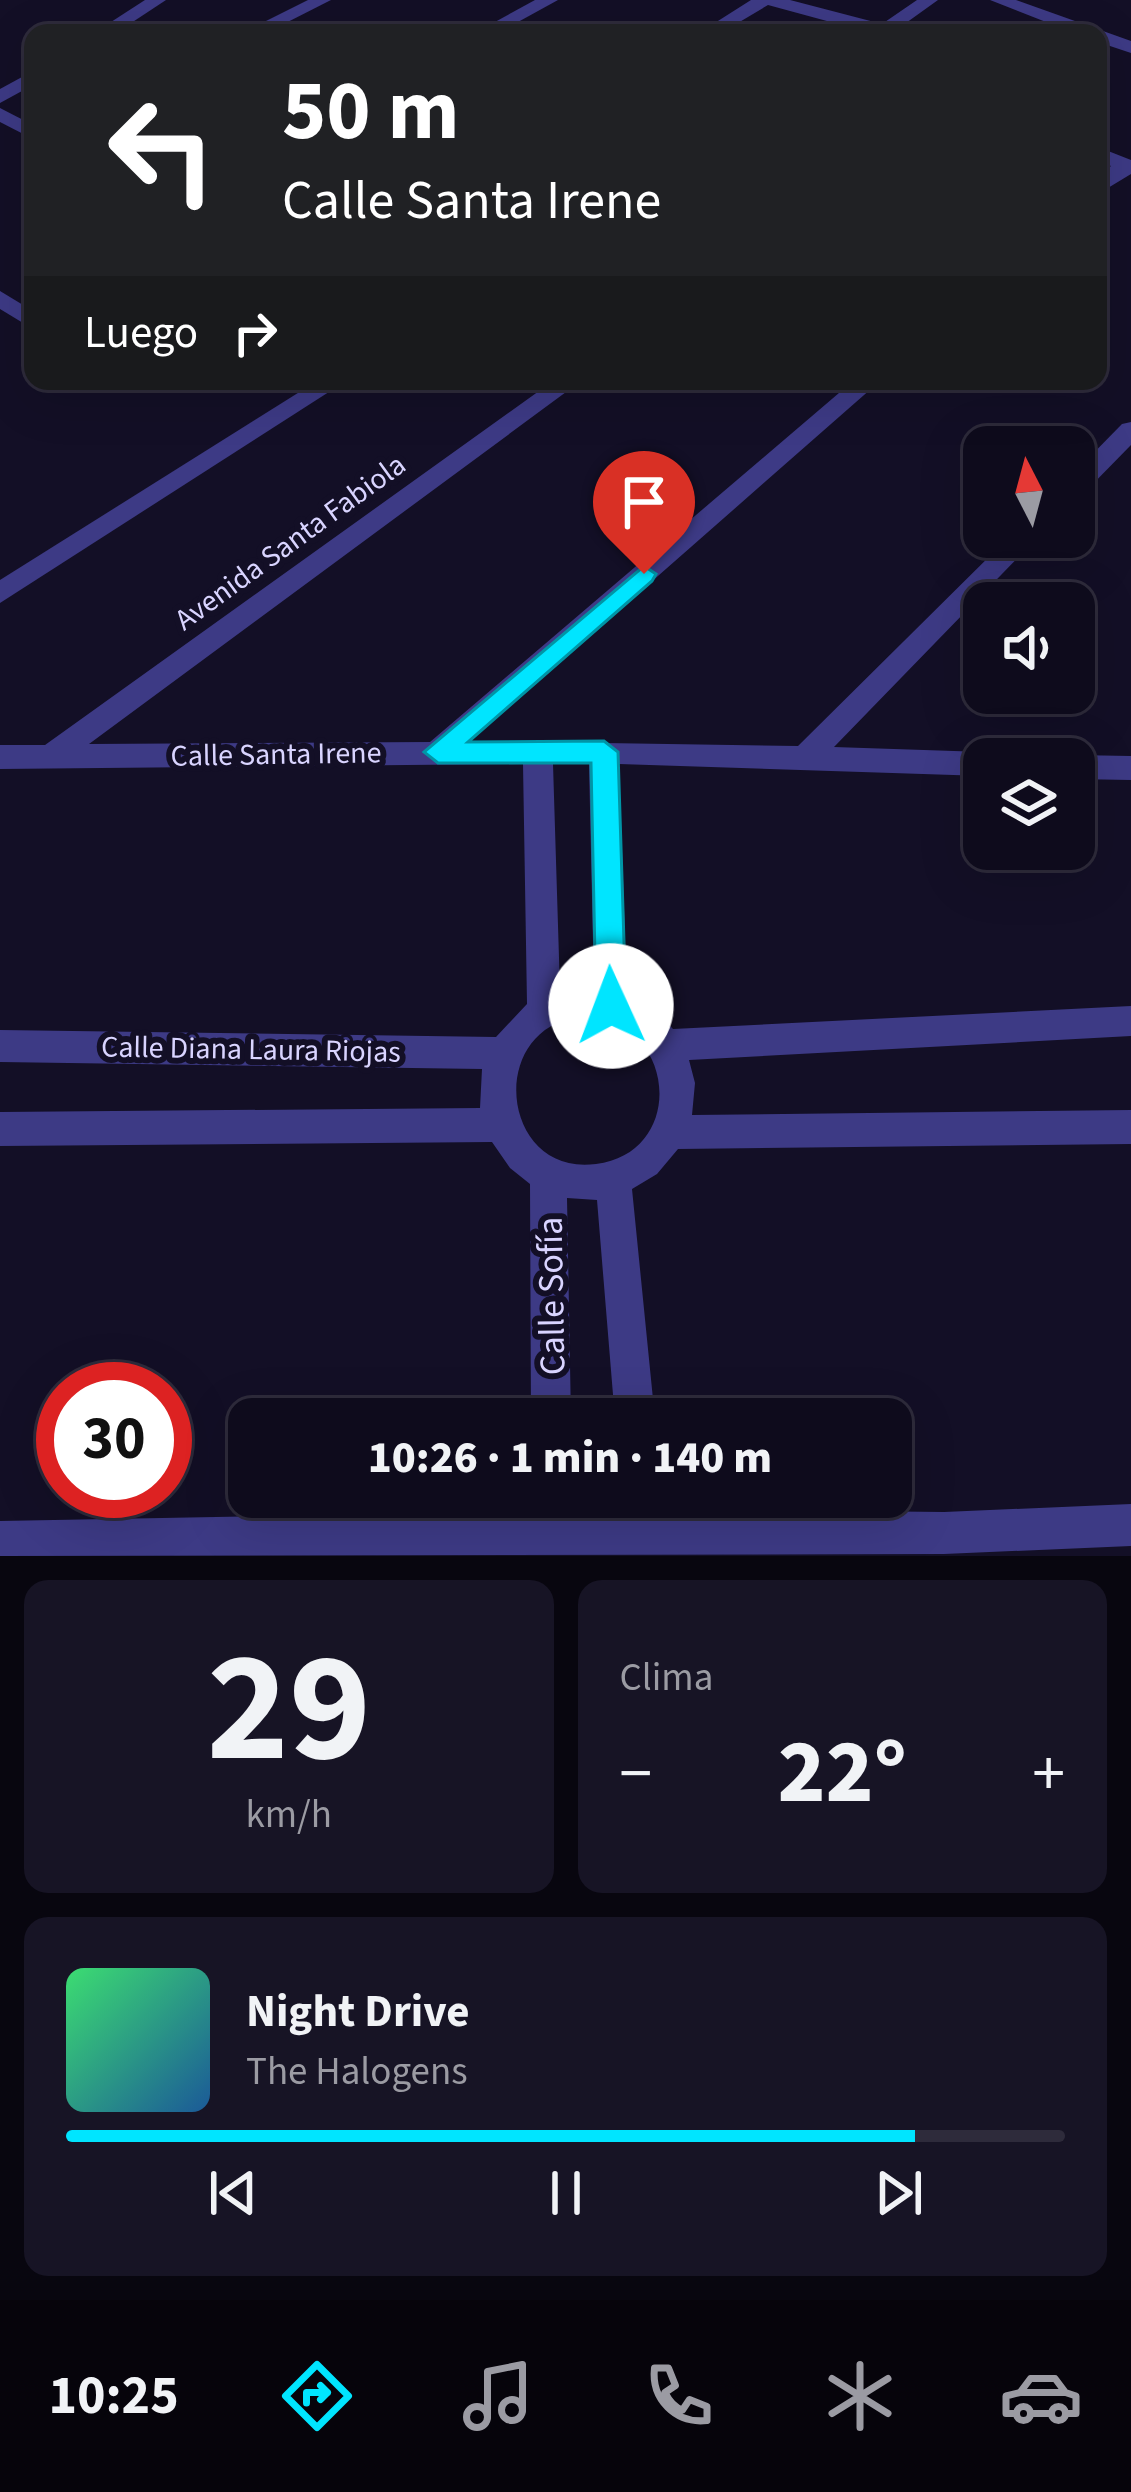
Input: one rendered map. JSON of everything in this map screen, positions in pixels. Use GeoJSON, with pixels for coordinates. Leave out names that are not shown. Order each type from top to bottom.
{"type":"FeatureCollection","features":[{"type":"Feature","properties":{"kind":"street"},"geometry":{"type":"LineString","coordinates":[[118,24],[157,0]]}},
{"type":"Feature","properties":{"kind":"street"},"geometry":{"type":"LineString","coordinates":[[270,24],[322,0]]}},
{"type":"Feature","properties":{"kind":"street"},"geometry":{"type":"LineString","coordinates":[[502,24],[550,0]]}},
{"type":"Feature","properties":{"kind":"street"},"geometry":{"type":"LineString","coordinates":[[725,24],[767,0],[854,24]]}},
{"type":"Feature","properties":{"kind":"street"},"geometry":{"type":"LineString","coordinates":[[894,24],[929,0]]}},
{"type":"Feature","properties":{"kind":"street"},"geometry":{"type":"LineString","coordinates":[[999,0],[1066,16],[1078,24]]}},
{"type":"Feature","properties":{"kind":"street"},"geometry":{"type":"LineString","coordinates":[[7,578],[319,390]]}},
{"type":"Feature","properties":{"kind":"street","name":"Avenida Santa Fabiola"},"geometry":{"type":"LineString","coordinates":[[50,757],[556,390]]}},
{"type":"Feature","properties":{"kind":"street"},"geometry":{"type":"LineString","coordinates":[[438,752],[858,390]]}},
{"type":"Feature","properties":{"kind":"street"},"geometry":{"type":"LineString","coordinates":[[1095,467],[1131,430]]}},
{"type":"Feature","properties":{"kind":"street"},"geometry":{"type":"LineString","coordinates":[[805,758],[1004,558]]}},
{"type":"Feature","properties":{"kind":"street"},"geometry":{"type":"LineString","coordinates":[[538,752],[544,1013]]}},
{"type":"Feature","properties":{"kind":"street"},"geometry":{"type":"LineString","coordinates":[[604,752],[611,1006]]}},
{"type":"Feature","properties":{"kind":"street","name":"Calle Santa Irene"},"geometry":{"type":"LineString","coordinates":[[0,757],[604,752],[963,763]]}},
{"type":"Feature","properties":{"kind":"street"},"geometry":{"type":"LineString","coordinates":[[1095,767],[1131,768]]}},
{"type":"Feature","properties":{"kind":"street"},"geometry":{"type":"LineString","coordinates":[[577,1004],[611,1006],[652,1028],[667,1045],[680,1087],[672,1132],[638,1167],[613,1177],[580,1180],[548,1172],[528,1160],[500,1124],[494,1076],[502,1052],[520,1030],[544,1013],[577,1004]]}},
{"type":"Feature","properties":{"kind":"street"},"geometry":{"type":"LineString","coordinates":[[667,1045],[1131,1021]]}},
{"type":"Feature","properties":{"kind":"street","name":"Calle Diana Laura Riojas"},"geometry":{"type":"LineString","coordinates":[[0,1046],[502,1052]]}},
{"type":"Feature","properties":{"kind":"street"},"geometry":{"type":"LineString","coordinates":[[0,1129],[500,1124]]}},
{"type":"Feature","properties":{"kind":"street"},"geometry":{"type":"LineString","coordinates":[[672,1132],[1131,1126]]}},
{"type":"Feature","properties":{"kind":"street","name":"Calle Sofía"},"geometry":{"type":"LineString","coordinates":[[548,1172],[551,1398]]}},
{"type":"Feature","properties":{"kind":"street"},"geometry":{"type":"LineString","coordinates":[[613,1177],[633,1398]]}},
{"type":"Feature","properties":{"kind":"street"},"geometry":{"type":"LineString","coordinates":[[0,1542],[64,1548],[495,1518]]}},
{"type":"Feature","properties":{"kind":"street"},"geometry":{"type":"LineString","coordinates":[[707,1518],[944,1533],[1131,1525]]}},
{"type":"Feature","properties":{"kind":"route"},"geometry":{"type":"LineString","coordinates":[[611,1006],[604,752],[438,752],[644,574]]}}]}
